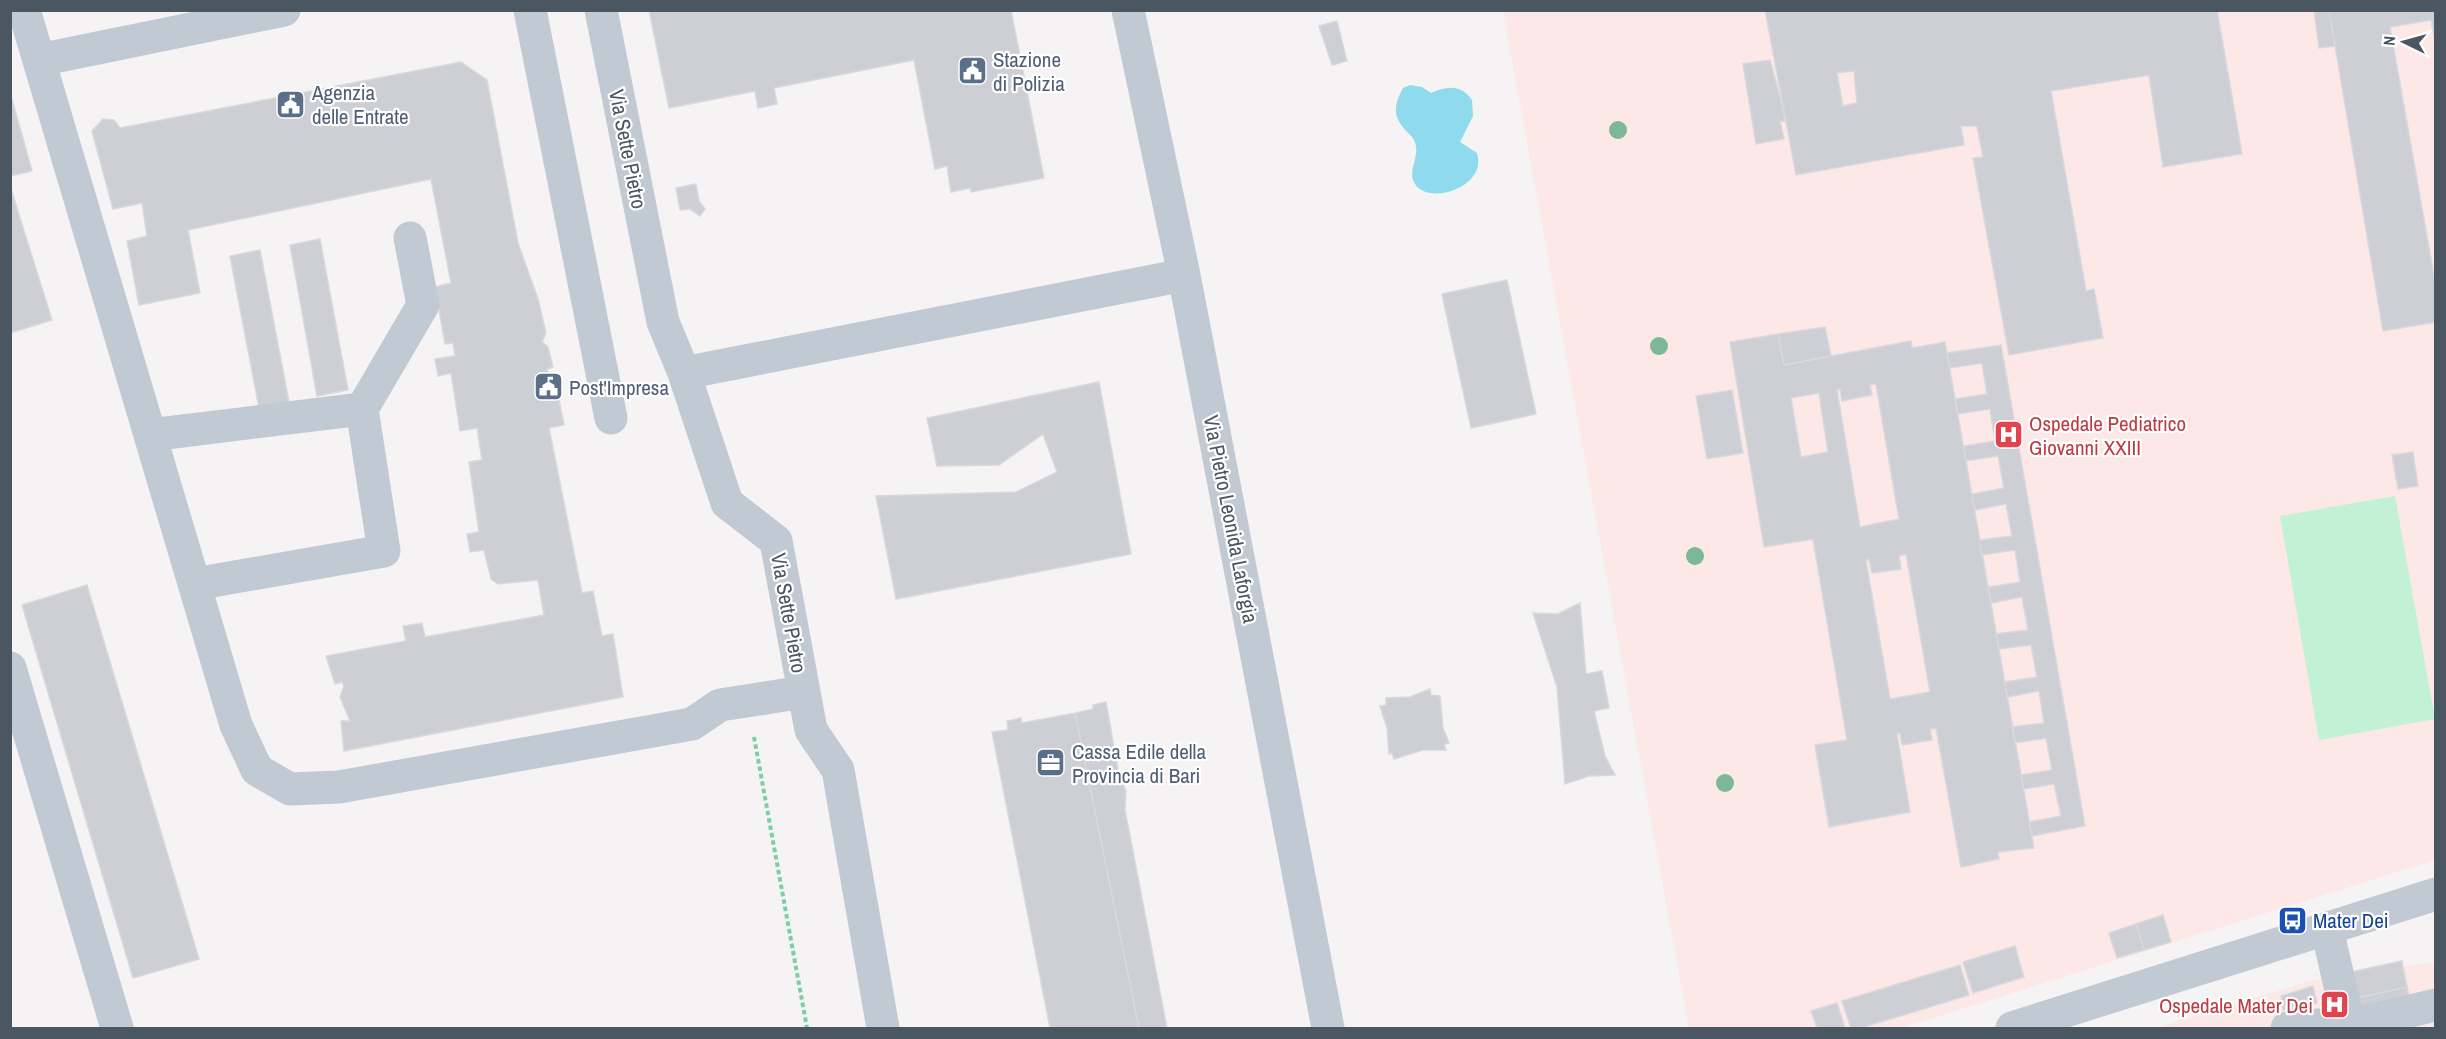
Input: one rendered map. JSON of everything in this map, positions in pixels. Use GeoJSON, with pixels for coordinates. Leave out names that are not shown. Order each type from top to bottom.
{"type":"FeatureCollection","features":[{"type":"Feature","properties":{"kind":"street"},"geometry":{"type":"LineString","coordinates":[[24,10],[236,725],[257,770],[290,789],[339,787],[692,724],[720,705],[804,692]]}},
{"type":"Feature","properties":{"kind":"street"},"geometry":{"type":"LineString","coordinates":[[39,60],[284,10]]}},
{"type":"Feature","properties":{"kind":"street"},"geometry":{"type":"LineString","coordinates":[[530,10],[611,418]]}},
{"type":"Feature","properties":{"kind":"street","name":"Via Sette Pietro"},"geometry":{"type":"LineString","coordinates":[[601,10],[663,322],[684,373],[727,502],[776,541],[811,730],[838,770],[883,1029]]}},
{"type":"Feature","properties":{"kind":"street","name":"Via Pietro Leonida Laforgia"},"geometry":{"type":"LineString","coordinates":[[1128,10],[1184,275],[1328,1029]]}},
{"type":"Feature","properties":{"kind":"street"},"geometry":{"type":"LineString","coordinates":[[195,584],[384,551],[362,409],[423,305],[411,238]]}},
{"type":"Feature","properties":{"kind":"street"},"geometry":{"type":"LineString","coordinates":[[684,373],[1184,275]]}},
{"type":"Feature","properties":{"kind":"street"},"geometry":{"type":"LineString","coordinates":[[150,435],[362,409]]}},
{"type":"Feature","properties":{"kind":"street"},"geometry":{"type":"LineString","coordinates":[[10,668],[117,1029]]}},
{"type":"Feature","properties":{"kind":"street"},"geometry":{"type":"LineString","coordinates":[[2012,1029],[2436,894]]}},
{"type":"Feature","properties":{"kind":"street"},"geometry":{"type":"LineString","coordinates":[[2327,929],[2349,1025]]}},
{"type":"Feature","properties":{"kind":"street"},"geometry":{"type":"LineString","coordinates":[[2287,1029],[2303,1025],[2349,1025],[2436,1005]]}},
{"type":"Feature","properties":{"kind":"path"},"geometry":{"type":"LineString","coordinates":[[747,701],[807,1029]]}},
{"type":"Feature","properties":{"kind":"shaded area","name":"Ospedale Pediatrico Giovanni XXIII"},"geometry":{"type":"Polygon","coordinates":[[[1503,11],[2435,11],[2435,860],[1901,1028],[1689,1028],[1503,11]]]}},
{"type":"Feature","properties":{"kind":"shaded area","name":"Ospedale Mater Dei"},"geometry":{"type":"Polygon","coordinates":[[[2435,962],[2435,1028],[2156,1028],[2310,981],[2435,962]]]}},
{"type":"Feature","properties":{"kind":"green space"},"geometry":{"type":"Polygon","coordinates":[[[2395,496],[2435,719],[2319,740],[2280,516],[2395,496]]]}},
{"type":"Feature","properties":{"kind":"water"},"geometry":{"type":"Polygon","coordinates":[[[1410,85],[1422,87],[1431,93],[1448,88],[1458,89],[1472,100],[1473,116],[1460,142],[1477,153],[1478,165],[1474,175],[1466,184],[1455,190],[1432,193],[1422,190],[1415,184],[1412,173],[1416,146],[1413,138],[1399,121],[1396,112],[1397,102],[1403,88],[1410,85]]]}},
{"type":"Feature","properties":{"kind":"building"},"geometry":{"type":"Polygon","coordinates":[[[649,10],[1011,10],[1044,178],[971,192],[970,188],[951,192],[947,166],[935,169],[914,60],[774,88],[777,104],[758,108],[755,91],[669,108],[649,10]]]}},
{"type":"Feature","properties":{"kind":"building"},"geometry":{"type":"Polygon","coordinates":[[[1765,10],[2217,10],[2242,154],[2163,167],[2149,75],[2051,91],[2086,291],[2094,289],[2103,338],[2009,355],[1973,158],[1983,157],[1977,126],[1961,126],[1964,145],[1796,175],[1765,10]],[[1854,71],[1837,73],[1843,106],[1857,103],[1854,71]]]}},
{"type":"Feature","properties":{"kind":"building"},"geometry":{"type":"Polygon","coordinates":[[[2314,10],[2329,10],[2335,46],[2319,48],[2314,10]]]}},
{"type":"Feature","properties":{"kind":"building"},"geometry":{"type":"Polygon","coordinates":[[[2329,10],[2436,10],[2436,47],[2431,20],[2390,27],[2436,287],[2436,322],[2383,331],[2329,10]]]}},
{"type":"Feature","properties":{"kind":"building"},"geometry":{"type":"Polygon","coordinates":[[[1337,21],[1347,61],[1332,65],[1319,26],[1337,21]]]}},
{"type":"Feature","properties":{"kind":"building"},"geometry":{"type":"Polygon","coordinates":[[[1770,60],[1782,104],[1785,121],[1780,121],[1784,139],[1756,144],[1743,64],[1770,60]]]}},
{"type":"Feature","properties":{"kind":"building"},"geometry":{"type":"Polygon","coordinates":[[[461,62],[487,80],[518,243],[538,299],[546,333],[542,342],[548,347],[553,367],[547,369],[548,375],[554,374],[564,425],[549,428],[582,593],[593,591],[602,636],[613,634],[623,697],[344,751],[341,721],[350,721],[340,697],[344,686],[342,682],[335,684],[326,656],[406,641],[403,626],[422,623],[425,637],[544,615],[538,580],[498,584],[491,579],[484,550],[470,552],[467,534],[479,532],[469,462],[482,460],[477,428],[460,431],[451,373],[438,376],[435,359],[455,356],[453,343],[445,344],[435,287],[451,283],[431,179],[188,230],[200,293],[139,305],[127,241],[147,236],[142,203],[113,209],[92,131],[103,119],[114,120],[120,128],[461,62]]]}},
{"type":"Feature","properties":{"kind":"building"},"geometry":{"type":"Polygon","coordinates":[[[10,92],[32,171],[10,176],[10,92]]]}},
{"type":"Feature","properties":{"kind":"building"},"geometry":{"type":"Polygon","coordinates":[[[696,184],[699,201],[705,209],[700,216],[690,209],[680,210],[676,188],[696,184]]]}},
{"type":"Feature","properties":{"kind":"building"},"geometry":{"type":"Polygon","coordinates":[[[10,189],[52,320],[10,333],[10,189]]]}},
{"type":"Feature","properties":{"kind":"building"},"geometry":{"type":"Polygon","coordinates":[[[320,239],[348,390],[317,396],[290,245],[320,239]]]}},
{"type":"Feature","properties":{"kind":"building"},"geometry":{"type":"Polygon","coordinates":[[[260,250],[289,402],[259,408],[230,256],[260,250]]]}},
{"type":"Feature","properties":{"kind":"building"},"geometry":{"type":"Polygon","coordinates":[[[1507,280],[1536,414],[1471,428],[1442,294],[1507,280]]]}},
{"type":"Feature","properties":{"kind":"building"},"geometry":{"type":"Polygon","coordinates":[[[1825,327],[1831,356],[1784,365],[1778,334],[1825,327]]]}},
{"type":"Feature","properties":{"kind":"building"},"geometry":{"type":"Polygon","coordinates":[[[1778,334],[1784,365],[1911,341],[1912,348],[1945,342],[2034,848],[1998,852],[1999,859],[1961,867],[1936,728],[1930,729],[1932,740],[1902,745],[1900,733],[1897,734],[1910,812],[1829,827],[1815,745],[1847,740],[1813,539],[1764,547],[1730,342],[1778,334]],[[1876,384],[1870,385],[1872,395],[1842,401],[1840,389],[1837,390],[1860,527],[1899,519],[1876,384]],[[1819,393],[1791,398],[1801,457],[1828,452],[1819,393]],[[1906,554],[1899,556],[1901,569],[1872,573],[1869,559],[1866,561],[1890,699],[1930,692],[1906,554]]]}},
{"type":"Feature","properties":{"kind":"building"},"geometry":{"type":"Polygon","coordinates":[[[2001,345],[2085,826],[2032,836],[2029,822],[2061,816],[2054,784],[2024,789],[2021,775],[2052,770],[2046,738],[2015,743],[2012,727],[2044,723],[2039,691],[2007,697],[2005,682],[2037,677],[2031,645],[1999,649],[1996,634],[2028,630],[2022,597],[1991,603],[1988,587],[2020,582],[2015,550],[1982,555],[1980,540],[2012,536],[2006,504],[1975,510],[1972,494],[2004,488],[1998,456],[1966,461],[1964,446],[1995,441],[1990,409],[1958,414],[1955,399],[1987,394],[1982,363],[1950,368],[1947,353],[2001,345]]]}},
{"type":"Feature","properties":{"kind":"building"},"geometry":{"type":"Polygon","coordinates":[[[1099,382],[1131,554],[896,599],[876,496],[1016,492],[1057,472],[1043,434],[999,465],[937,466],[927,418],[1099,382]]]}},
{"type":"Feature","properties":{"kind":"building"},"geometry":{"type":"Polygon","coordinates":[[[1732,390],[1743,453],[1707,459],[1696,396],[1732,390]]]}},
{"type":"Feature","properties":{"kind":"building"},"geometry":{"type":"Polygon","coordinates":[[[2413,452],[2418,486],[2398,489],[2392,455],[2413,452]]]}},
{"type":"Feature","properties":{"kind":"building"},"geometry":{"type":"Polygon","coordinates":[[[87,585],[199,959],[133,978],[22,605],[87,585]]]}},
{"type":"Feature","properties":{"kind":"building"},"geometry":{"type":"Polygon","coordinates":[[[1580,603],[1586,674],[1602,671],[1609,708],[1594,711],[1605,756],[1615,775],[1589,776],[1565,784],[1557,687],[1533,613],[1558,614],[1580,603]]]}},
{"type":"Feature","properties":{"kind":"building"},"geometry":{"type":"Polygon","coordinates":[[[1430,689],[1431,695],[1440,696],[1443,728],[1449,743],[1444,744],[1446,750],[1423,750],[1394,759],[1392,753],[1389,754],[1387,728],[1380,706],[1386,705],[1386,698],[1410,697],[1430,689]]]}},
{"type":"Feature","properties":{"kind":"building"},"geometry":{"type":"Polygon","coordinates":[[[1106,702],[1119,775],[1126,791],[1125,810],[1167,1028],[1139,1028],[1075,713],[1093,709],[1093,705],[1106,702]]]}},
{"type":"Feature","properties":{"kind":"building"},"geometry":{"type":"Polygon","coordinates":[[[1075,713],[1139,1028],[1050,1028],[992,732],[1008,730],[1007,721],[1021,718],[1022,723],[1075,713]]]}},
{"type":"Feature","properties":{"kind":"building"},"geometry":{"type":"Polygon","coordinates":[[[2163,915],[2171,942],[2144,950],[2136,924],[2163,915]]]}},
{"type":"Feature","properties":{"kind":"building"},"geometry":{"type":"Polygon","coordinates":[[[2136,924],[2144,950],[2117,958],[2109,933],[2136,924]]]}},
{"type":"Feature","properties":{"kind":"building"},"geometry":{"type":"Polygon","coordinates":[[[2015,946],[2024,977],[1973,993],[1963,962],[2015,946]]]}},
{"type":"Feature","properties":{"kind":"building"},"geometry":{"type":"Polygon","coordinates":[[[2402,961],[2407,987],[2352,999],[2346,973],[2402,961]]]}},
{"type":"Feature","properties":{"kind":"building"},"geometry":{"type":"Polygon","coordinates":[[[1960,965],[1969,995],[1861,1028],[1851,1028],[1842,1001],[1960,965]]]}},
{"type":"Feature","properties":{"kind":"building"},"geometry":{"type":"Polygon","coordinates":[[[2313,986],[2317,1003],[2283,1010],[2281,996],[2313,986]]]}},
{"type":"Feature","properties":{"kind":"building"},"geometry":{"type":"Polygon","coordinates":[[[2407,987],[2410,1001],[2355,1013],[2352,999],[2407,987]]]}},
{"type":"Feature","properties":{"kind":"building"},"geometry":{"type":"Polygon","coordinates":[[[1837,1003],[1845,1028],[1817,1028],[1811,1011],[1837,1003]]]}},
{"type":"Feature","properties":{"kind":"place","name":"Stazione di Polizia"},"geometry":{"type":"Point","coordinates":[972,71]}},
{"type":"Feature","properties":{"kind":"place","name":"Agenzia delle Entrate"},"geometry":{"type":"Point","coordinates":[291,104]}},
{"type":"Feature","properties":{"kind":"place","name":"Post'Impresa"},"geometry":{"type":"Point","coordinates":[548,387]}},
{"type":"Feature","properties":{"kind":"place","name":"Ospedale Pediatrico Giovanni XXIII"},"geometry":{"type":"Point","coordinates":[2008,435]}},
{"type":"Feature","properties":{"kind":"place","name":"Cassa Edile della Provincia di Bari"},"geometry":{"type":"Point","coordinates":[1051,763]}},
{"type":"Feature","properties":{"kind":"place","name":"Mater Dei"},"geometry":{"type":"Point","coordinates":[2292,920]}},
{"type":"Feature","properties":{"kind":"place","name":"Ospedale Mater Dei"},"geometry":{"type":"Point","coordinates":[2334,1005]}}]}
